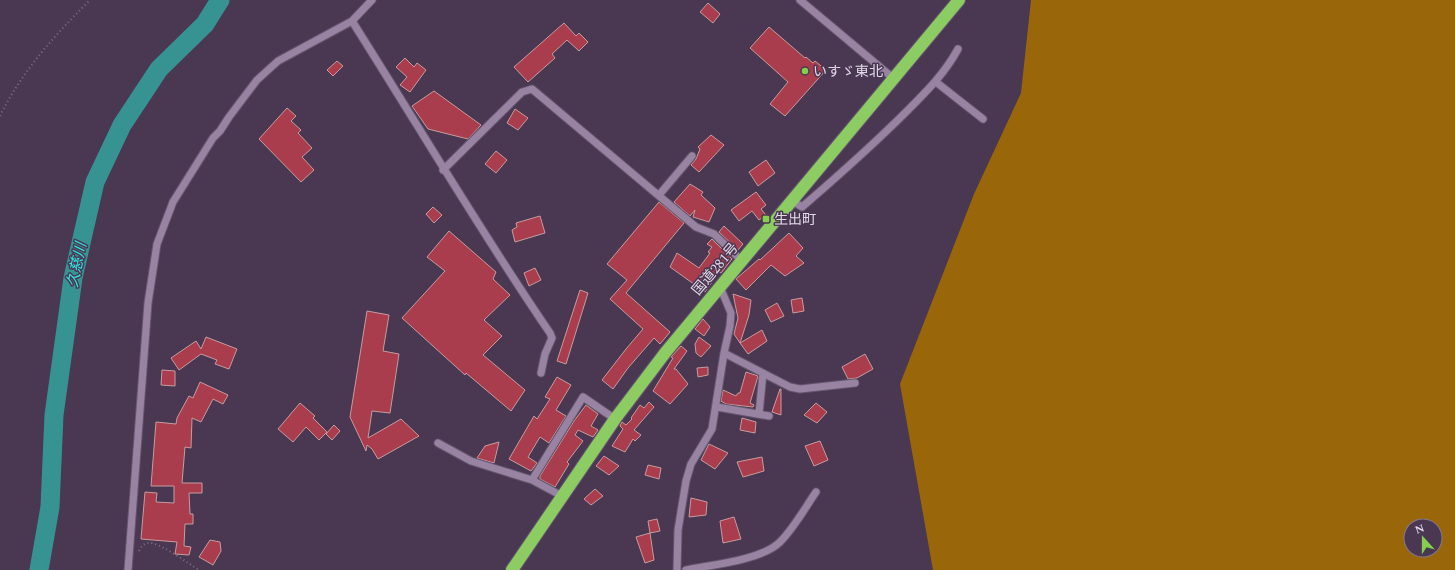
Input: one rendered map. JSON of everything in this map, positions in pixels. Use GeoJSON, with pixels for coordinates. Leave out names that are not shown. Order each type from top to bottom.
{"type":"FeatureCollection","features":[{"type":"Feature","properties":{"kind":"highway","name":"国道281号"},"geometry":{"type":"LineString","coordinates":[[512,570],[616,418],[665,353],[959,0]]}},
{"type":"Feature","properties":{"kind":"street"},"geometry":{"type":"LineString","coordinates":[[128,570],[148,303],[157,244],[173,202],[213,138],[220,131],[258,80],[278,61],[352,21],[372,0]]}},
{"type":"Feature","properties":{"kind":"street"},"geometry":{"type":"LineString","coordinates":[[800,0],[894,78]]}},
{"type":"Feature","properties":{"kind":"street"},"geometry":{"type":"LineString","coordinates":[[352,21],[403,102],[443,170],[550,333],[552,338],[545,354],[541,373]]}},
{"type":"Feature","properties":{"kind":"street"},"geometry":{"type":"LineString","coordinates":[[791,200],[802,207],[860,156],[936,82],[950,65],[958,49]]}},
{"type":"Feature","properties":{"kind":"street"},"geometry":{"type":"LineString","coordinates":[[936,82],[982,119]]}},
{"type":"Feature","properties":{"kind":"street"},"geometry":{"type":"LineString","coordinates":[[443,170],[522,92],[532,89],[699,228],[714,234],[742,261]]}},
{"type":"Feature","properties":{"kind":"street"},"geometry":{"type":"LineString","coordinates":[[659,195],[692,156]]}},
{"type":"Feature","properties":{"kind":"street"},"geometry":{"type":"LineString","coordinates":[[677,570],[678,530],[686,481],[691,464],[712,429],[724,353],[730,326],[731,313],[720,286]]}},
{"type":"Feature","properties":{"kind":"street"},"geometry":{"type":"LineString","coordinates":[[724,353],[790,387],[800,389],[855,383]]}},
{"type":"Feature","properties":{"kind":"street"},"geometry":{"type":"LineString","coordinates":[[759,414],[763,373]]}},
{"type":"Feature","properties":{"kind":"street"},"geometry":{"type":"LineString","coordinates":[[532,480],[582,397],[616,418]]}},
{"type":"Feature","properties":{"kind":"street"},"geometry":{"type":"LineString","coordinates":[[716,407],[769,416]]}},
{"type":"Feature","properties":{"kind":"street"},"geometry":{"type":"LineString","coordinates":[[438,443],[471,461],[532,480],[562,496]]}},
{"type":"Feature","properties":{"kind":"street"},"geometry":{"type":"LineString","coordinates":[[686,570],[755,556],[771,549],[781,541],[816,492]]}},
{"type":"Feature","properties":{"kind":"path"},"geometry":{"type":"LineString","coordinates":[[0,116],[22,76],[38,56],[90,0]]}},
{"type":"Feature","properties":{"kind":"path"},"geometry":{"type":"LineString","coordinates":[[138,557],[139,551],[143,545],[149,542],[159,545],[199,570]]}},
{"type":"Feature","properties":{"kind":"shaded area"},"geometry":{"type":"Polygon","coordinates":[[[1031,0],[1455,0],[1455,570],[933,570],[900,384],[974,194],[1021,93],[1031,0]]]}},
{"type":"Feature","properties":{"kind":"building"},"geometry":{"type":"Polygon","coordinates":[[[708,3],[720,14],[713,23],[700,12],[708,3]]]}},
{"type":"Feature","properties":{"kind":"building"},"geometry":{"type":"Polygon","coordinates":[[[564,23],[576,36],[579,33],[588,42],[579,51],[567,40],[552,54],[555,58],[528,82],[514,67],[564,23]]]}},
{"type":"Feature","properties":{"kind":"building"},"geometry":{"type":"Polygon","coordinates":[[[769,27],[805,58],[806,57],[813,63],[815,61],[826,70],[785,116],[770,104],[788,82],[750,48],[769,27]]]}},
{"type":"Feature","properties":{"kind":"building"},"geometry":{"type":"Polygon","coordinates":[[[405,58],[414,67],[417,63],[426,70],[410,92],[400,85],[407,77],[396,67],[405,58]]]}},
{"type":"Feature","properties":{"kind":"building"},"geometry":{"type":"Polygon","coordinates":[[[337,61],[343,66],[333,76],[327,70],[337,61]]]}},
{"type":"Feature","properties":{"kind":"building"},"geometry":{"type":"Polygon","coordinates":[[[434,91],[481,125],[468,139],[428,129],[412,106],[434,91]]]}},
{"type":"Feature","properties":{"kind":"building"},"geometry":{"type":"Polygon","coordinates":[[[287,108],[296,116],[291,121],[301,130],[298,133],[312,148],[302,157],[314,170],[301,182],[259,139],[287,108]]]}},
{"type":"Feature","properties":{"kind":"building"},"geometry":{"type":"Polygon","coordinates":[[[515,109],[528,118],[518,130],[507,123],[515,109]]]}},
{"type":"Feature","properties":{"kind":"building"},"geometry":{"type":"Polygon","coordinates":[[[711,135],[724,145],[699,172],[691,165],[696,159],[700,149],[698,147],[711,135]]]}},
{"type":"Feature","properties":{"kind":"building"},"geometry":{"type":"Polygon","coordinates":[[[496,151],[507,160],[496,173],[485,164],[496,151]]]}},
{"type":"Feature","properties":{"kind":"building"},"geometry":{"type":"Polygon","coordinates":[[[766,160],[775,173],[758,186],[749,172],[766,160]]]}},
{"type":"Feature","properties":{"kind":"building"},"geometry":{"type":"Polygon","coordinates":[[[690,184],[703,192],[701,195],[715,208],[709,222],[693,217],[695,210],[690,216],[674,202],[690,184]]]}},
{"type":"Feature","properties":{"kind":"building"},"geometry":{"type":"Polygon","coordinates":[[[756,192],[766,205],[761,209],[766,215],[759,220],[752,211],[739,221],[731,210],[756,192]]]}},
{"type":"Feature","properties":{"kind":"building"},"geometry":{"type":"Polygon","coordinates":[[[659,202],[684,223],[626,293],[670,332],[660,344],[654,338],[628,368],[613,389],[602,380],[643,329],[610,299],[627,280],[607,264],[659,202]]]}},
{"type":"Feature","properties":{"kind":"building"},"geometry":{"type":"Polygon","coordinates":[[[433,207],[442,215],[434,223],[426,214],[433,207]]]}},
{"type":"Feature","properties":{"kind":"building"},"geometry":{"type":"Polygon","coordinates":[[[540,216],[545,233],[515,242],[512,230],[517,227],[516,223],[540,216]]]}},
{"type":"Feature","properties":{"kind":"building"},"geometry":{"type":"Polygon","coordinates":[[[724,226],[743,244],[738,250],[719,232],[724,226]]]}},
{"type":"Feature","properties":{"kind":"building"},"geometry":{"type":"Polygon","coordinates":[[[449,231],[496,272],[493,279],[510,295],[484,320],[502,336],[483,355],[525,390],[511,411],[466,373],[465,375],[402,318],[445,271],[427,257],[449,231]]]}},
{"type":"Feature","properties":{"kind":"building"},"geometry":{"type":"Polygon","coordinates":[[[789,233],[803,248],[796,256],[804,263],[785,276],[771,265],[746,290],[736,279],[759,259],[760,260],[789,233]]]}},
{"type":"Feature","properties":{"kind":"building"},"geometry":{"type":"Polygon","coordinates":[[[712,239],[732,259],[721,273],[719,272],[705,292],[670,267],[677,253],[699,268],[710,253],[708,252],[712,247],[707,244],[712,239]]]}},
{"type":"Feature","properties":{"kind":"building"},"geometry":{"type":"Polygon","coordinates":[[[535,268],[541,280],[529,286],[524,273],[535,268]]]}},
{"type":"Feature","properties":{"kind":"building"},"geometry":{"type":"Polygon","coordinates":[[[580,290],[588,293],[566,364],[557,361],[580,290]]]}},
{"type":"Feature","properties":{"kind":"building"},"geometry":{"type":"Polygon","coordinates":[[[733,294],[751,300],[749,315],[740,343],[734,334],[738,318],[733,294]]]}},
{"type":"Feature","properties":{"kind":"building"},"geometry":{"type":"Polygon","coordinates":[[[802,298],[804,311],[793,313],[791,300],[802,298]]]}},
{"type":"Feature","properties":{"kind":"building"},"geometry":{"type":"Polygon","coordinates":[[[777,303],[784,316],[771,322],[765,310],[777,303]]]}},
{"type":"Feature","properties":{"kind":"building"},"geometry":{"type":"Polygon","coordinates":[[[367,311],[389,315],[383,351],[399,354],[390,413],[372,411],[368,438],[401,419],[419,436],[378,459],[372,449],[367,445],[366,451],[350,417],[367,311]]]}},
{"type":"Feature","properties":{"kind":"building"},"geometry":{"type":"Polygon","coordinates":[[[703,319],[710,327],[704,336],[695,329],[703,319]]]}},
{"type":"Feature","properties":{"kind":"building"},"geometry":{"type":"Polygon","coordinates":[[[762,330],[767,341],[748,354],[740,343],[762,330]]]}},
{"type":"Feature","properties":{"kind":"building"},"geometry":{"type":"Polygon","coordinates":[[[206,337],[237,349],[229,369],[215,364],[217,360],[201,354],[179,370],[171,358],[196,341],[201,349],[206,337]]]}},
{"type":"Feature","properties":{"kind":"building"},"geometry":{"type":"Polygon","coordinates":[[[699,337],[711,346],[701,357],[696,353],[695,344],[699,337]]]}},
{"type":"Feature","properties":{"kind":"building"},"geometry":{"type":"Polygon","coordinates":[[[681,346],[687,351],[674,369],[676,369],[688,384],[670,404],[653,391],[673,358],[671,357],[681,346]]]}},
{"type":"Feature","properties":{"kind":"building"},"geometry":{"type":"Polygon","coordinates":[[[865,354],[873,369],[857,378],[848,379],[842,367],[865,354]]]}},
{"type":"Feature","properties":{"kind":"building"},"geometry":{"type":"Polygon","coordinates":[[[708,367],[708,375],[698,377],[697,368],[708,367]]]}},
{"type":"Feature","properties":{"kind":"building"},"geometry":{"type":"Polygon","coordinates":[[[162,370],[175,371],[175,386],[161,385],[162,370]]]}},
{"type":"Feature","properties":{"kind":"building"},"geometry":{"type":"Polygon","coordinates":[[[746,372],[758,376],[750,403],[754,405],[753,407],[726,404],[721,401],[723,390],[736,396],[740,393],[746,372]]]}},
{"type":"Feature","properties":{"kind":"building"},"geometry":{"type":"Polygon","coordinates":[[[557,377],[571,385],[556,410],[566,416],[549,443],[540,437],[528,457],[537,463],[531,471],[509,459],[534,416],[537,419],[550,399],[545,397],[557,377]]]}},
{"type":"Feature","properties":{"kind":"building"},"geometry":{"type":"Polygon","coordinates":[[[200,382],[228,395],[223,404],[213,399],[201,422],[192,418],[191,448],[185,447],[182,483],[202,483],[202,493],[189,493],[190,514],[193,514],[193,524],[185,524],[184,546],[191,547],[189,555],[175,554],[177,542],[141,539],[145,492],[157,493],[156,502],[174,503],[174,486],[151,486],[156,422],[176,424],[177,418],[189,396],[193,398],[200,382]]]}},
{"type":"Feature","properties":{"kind":"building"},"geometry":{"type":"Polygon","coordinates":[[[781,389],[781,415],[772,412],[781,389]]]}},
{"type":"Feature","properties":{"kind":"building"},"geometry":{"type":"Polygon","coordinates":[[[649,402],[654,407],[634,430],[641,435],[635,441],[633,439],[625,452],[612,446],[623,429],[620,426],[622,422],[626,425],[632,419],[631,418],[640,405],[644,408],[649,402]]]}},
{"type":"Feature","properties":{"kind":"building"},"geometry":{"type":"Polygon","coordinates":[[[300,403],[315,416],[313,418],[327,432],[319,440],[306,427],[293,442],[278,429],[300,403]]]}},
{"type":"Feature","properties":{"kind":"building"},"geometry":{"type":"Polygon","coordinates":[[[816,403],[827,412],[817,423],[804,415],[816,403]]]}},
{"type":"Feature","properties":{"kind":"building"},"geometry":{"type":"Polygon","coordinates":[[[586,405],[598,414],[591,426],[598,430],[593,437],[578,430],[575,435],[583,441],[567,462],[569,464],[555,487],[540,479],[540,476],[574,421],[586,405]]]}},
{"type":"Feature","properties":{"kind":"building"},"geometry":{"type":"Polygon","coordinates":[[[742,418],[756,422],[755,433],[740,430],[742,418]]]}},
{"type":"Feature","properties":{"kind":"building"},"geometry":{"type":"Polygon","coordinates":[[[334,425],[340,431],[332,440],[326,434],[334,425]]]}},
{"type":"Feature","properties":{"kind":"building"},"geometry":{"type":"Polygon","coordinates":[[[820,441],[828,460],[814,466],[805,446],[820,441]]]}},
{"type":"Feature","properties":{"kind":"building"},"geometry":{"type":"Polygon","coordinates":[[[499,442],[494,463],[477,458],[485,446],[499,442]]]}},
{"type":"Feature","properties":{"kind":"building"},"geometry":{"type":"Polygon","coordinates":[[[709,444],[728,453],[715,469],[701,460],[709,444]]]}},
{"type":"Feature","properties":{"kind":"building"},"geometry":{"type":"Polygon","coordinates":[[[604,456],[619,466],[609,475],[596,466],[604,456]]]}},
{"type":"Feature","properties":{"kind":"building"},"geometry":{"type":"Polygon","coordinates":[[[762,457],[764,471],[743,477],[737,462],[762,457]]]}},
{"type":"Feature","properties":{"kind":"building"},"geometry":{"type":"Polygon","coordinates":[[[648,465],[661,468],[659,479],[645,475],[648,465]]]}},
{"type":"Feature","properties":{"kind":"building"},"geometry":{"type":"Polygon","coordinates":[[[595,489],[603,496],[591,505],[584,499],[595,489]]]}},
{"type":"Feature","properties":{"kind":"building"},"geometry":{"type":"Polygon","coordinates":[[[691,498],[707,502],[706,515],[689,517],[691,498]]]}},
{"type":"Feature","properties":{"kind":"building"},"geometry":{"type":"Polygon","coordinates":[[[734,517],[741,539],[723,543],[720,521],[734,517]]]}},
{"type":"Feature","properties":{"kind":"building"},"geometry":{"type":"Polygon","coordinates":[[[657,519],[660,531],[650,533],[648,521],[657,519]]]}},
{"type":"Feature","properties":{"kind":"building"},"geometry":{"type":"Polygon","coordinates":[[[650,533],[654,560],[645,563],[636,537],[650,533]]]}},
{"type":"Feature","properties":{"kind":"building"},"geometry":{"type":"Polygon","coordinates":[[[210,540],[220,542],[221,551],[213,565],[199,557],[210,540]]]}},
{"type":"Feature","properties":{"kind":"waterway","name":"久慈川"},"geometry":{"type":"LineString","coordinates":[[39,570],[50,507],[54,415],[73,278],[95,182],[122,125],[159,69],[205,24],[220,0]]}},
{"type":"Feature","properties":{"kind":"place","name":"いすゞ東北"},"geometry":{"type":"Point","coordinates":[805,71]}},
{"type":"Feature","properties":{"kind":"place","name":"生出町"},"geometry":{"type":"Point","coordinates":[766,219]}}]}
